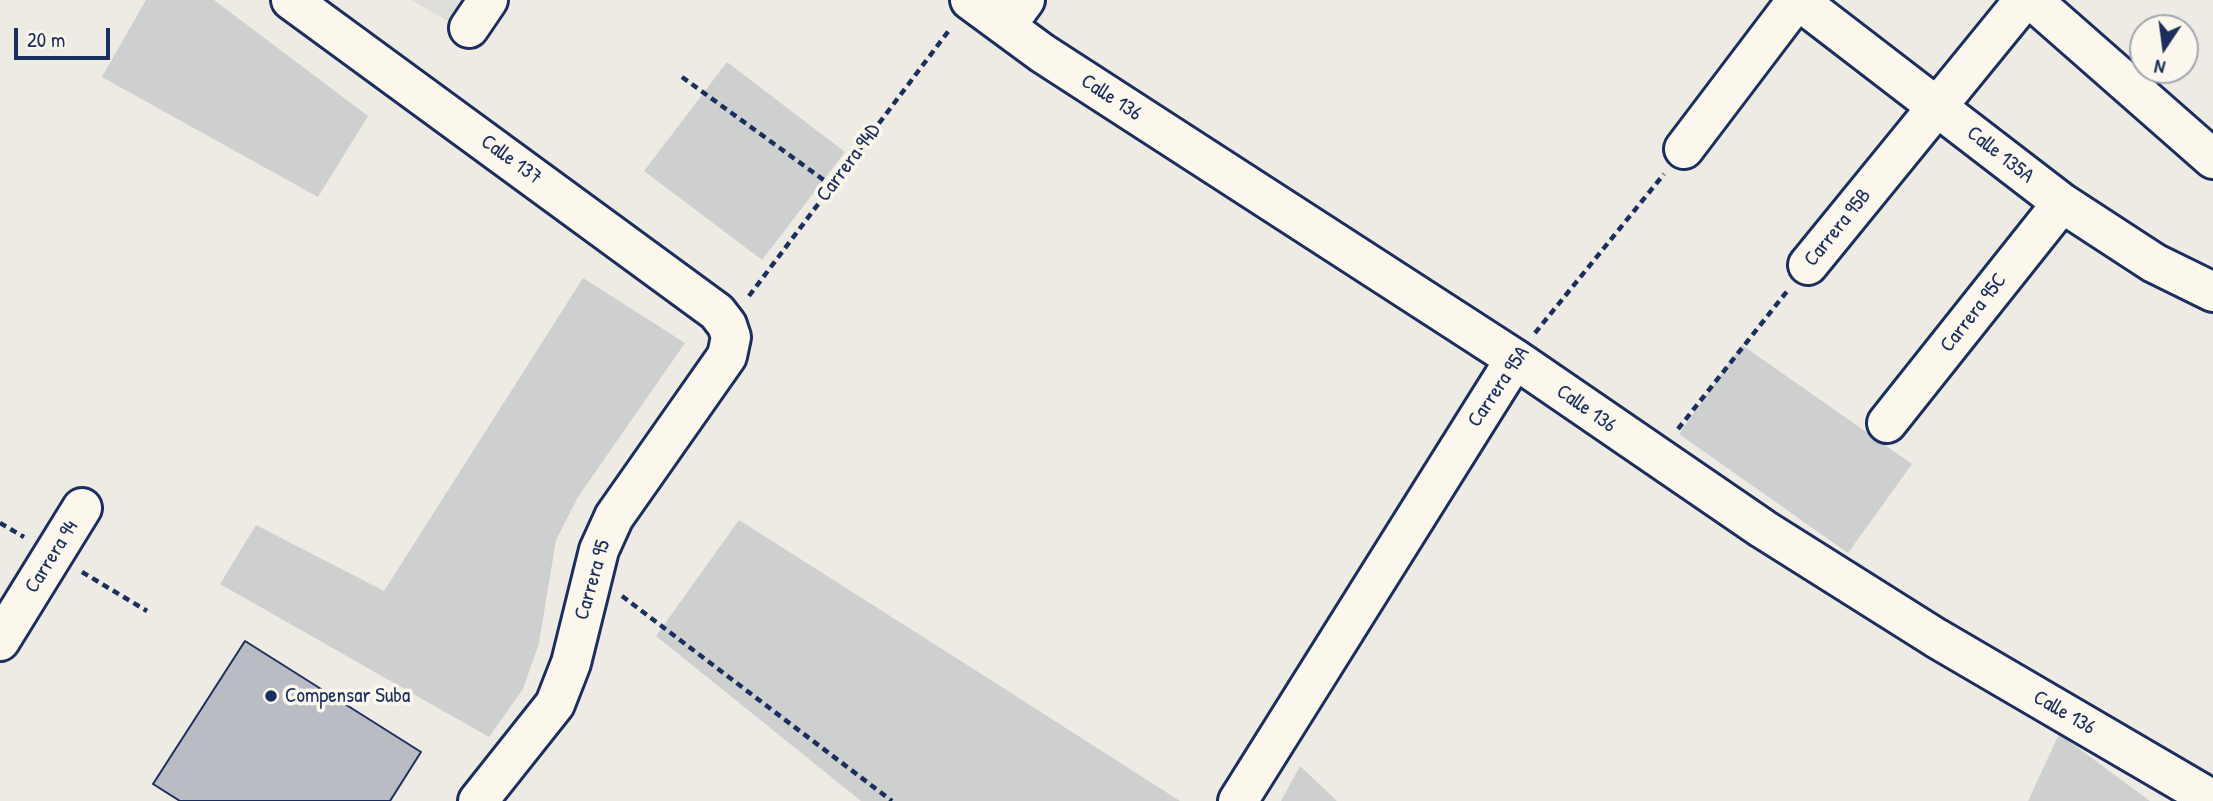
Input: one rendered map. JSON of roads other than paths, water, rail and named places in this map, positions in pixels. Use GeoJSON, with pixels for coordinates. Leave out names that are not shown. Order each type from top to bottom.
{"type":"FeatureCollection","features":[{"type":"Feature","properties":{"kind":"street","name":"Calle 137"},"geometry":{"type":"LineString","coordinates":[[291,0],[706,304],[727,325]]}},
{"type":"Feature","properties":{"kind":"street","name":"Calle 136"},"geometry":{"type":"LineString","coordinates":[[971,0],[1016,13],[1042,53],[1515,359],[1656,458],[1936,638],[2213,800]]}},
{"type":"Feature","properties":{"kind":"street","name":"Calle 135A"},"geometry":{"type":"LineString","coordinates":[[1798,0],[2062,203],[2154,263],[2213,292]]}},
{"type":"Feature","properties":{"kind":"street"},"geometry":{"type":"LineString","coordinates":[[1684,149],[1798,0]]}},
{"type":"Feature","properties":{"kind":"street","name":"Carrera 95B"},"geometry":{"type":"LineString","coordinates":[[1808,265],[2024,0]]}},
{"type":"Feature","properties":{"kind":"street"},"geometry":{"type":"LineString","coordinates":[[2032,0],[2213,159]]}},
{"type":"Feature","properties":{"kind":"street","name":"Carrera 95C"},"geometry":{"type":"LineString","coordinates":[[1886,423],[2062,203]]}},
{"type":"Feature","properties":{"kind":"street","name":"Carrera 95"},"geometry":{"type":"LineString","coordinates":[[478,801],[555,704],[571,663],[599,550],[614,517],[727,356],[731,337],[727,325]]}},
{"type":"Feature","properties":{"kind":"street","name":"Carrera 95A"},"geometry":{"type":"LineString","coordinates":[[1238,801],[1515,359]]}},
{"type":"Feature","properties":{"kind":"street","name":"Carrera 94"},"geometry":{"type":"LineString","coordinates":[[0,641],[82,508]]}},
{"type":"Feature","properties":{"kind":"place","name":"Compensar Suba"},"geometry":{"type":"Point","coordinates":[271,696]}}]}
